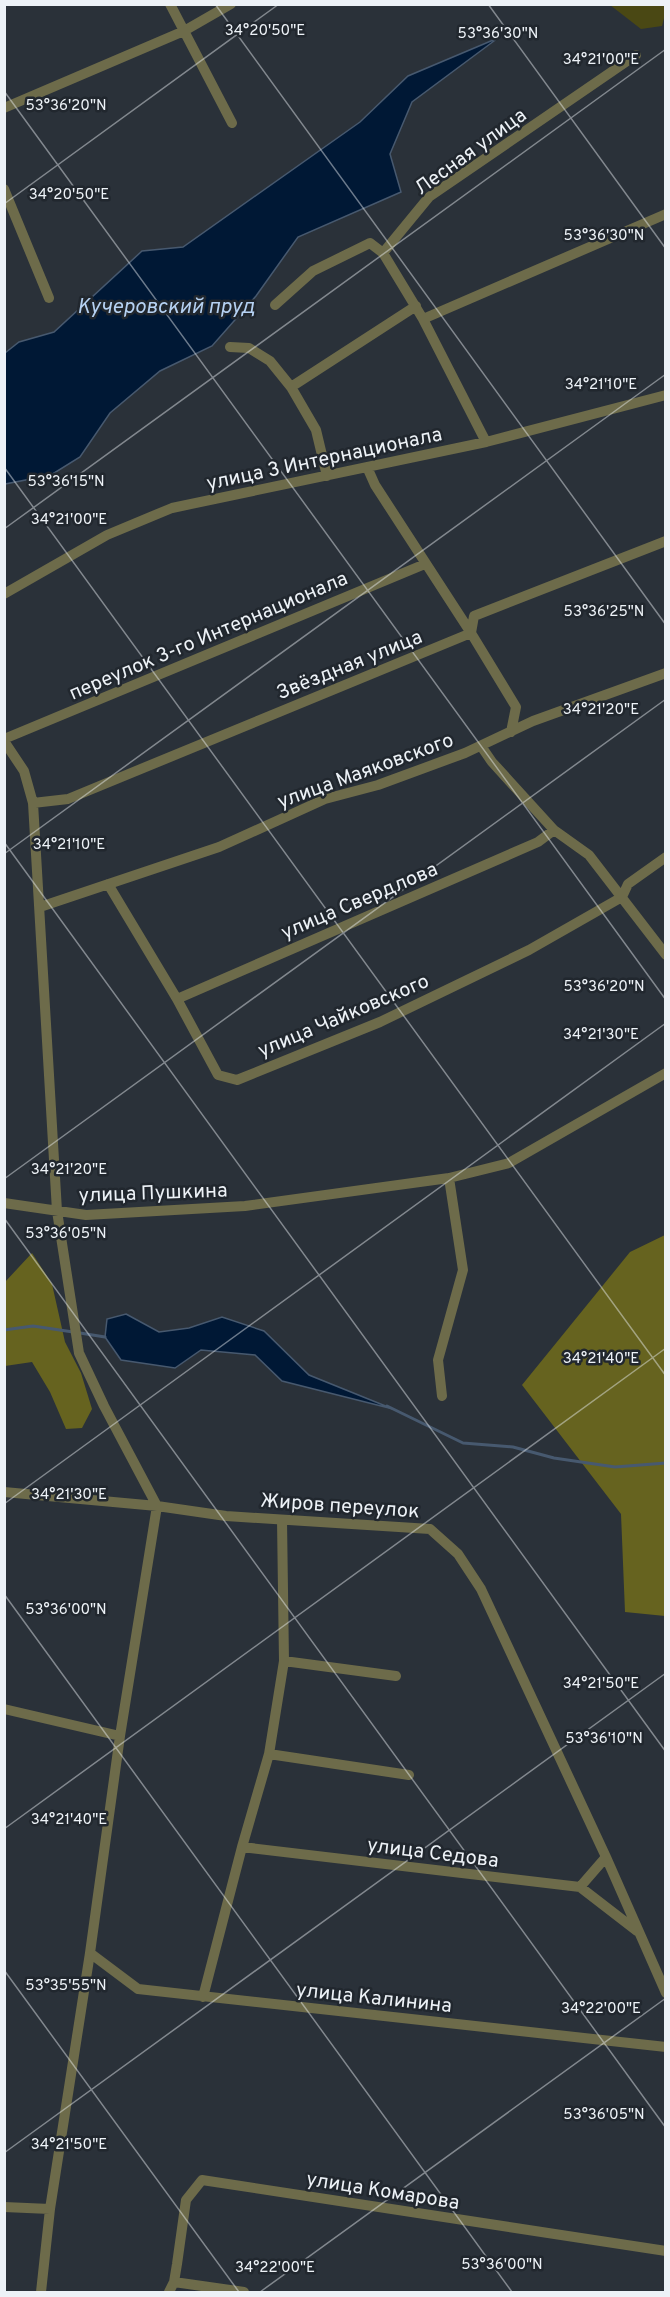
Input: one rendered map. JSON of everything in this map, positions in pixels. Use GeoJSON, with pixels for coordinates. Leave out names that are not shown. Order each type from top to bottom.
{"type":"FeatureCollection","features":[{"type":"Feature","properties":{"kind":"street"},"geometry":{"type":"LineString","coordinates":[[170,4],[232,123]]}},
{"type":"Feature","properties":{"kind":"street"},"geometry":{"type":"LineString","coordinates":[[4,108],[184,31],[231,4]]}},
{"type":"Feature","properties":{"kind":"street","name":"Лесная улица"},"geometry":{"type":"LineString","coordinates":[[383,253],[429,197],[636,55]]}},
{"type":"Feature","properties":{"kind":"street"},"geometry":{"type":"LineString","coordinates":[[4,189],[49,298]]}},
{"type":"Feature","properties":{"kind":"street"},"geometry":{"type":"LineString","coordinates":[[423,319],[666,214]]}},
{"type":"Feature","properties":{"kind":"street"},"geometry":{"type":"LineString","coordinates":[[275,305],[313,271],[370,243],[383,253],[416,306],[486,442]]}},
{"type":"Feature","properties":{"kind":"street"},"geometry":{"type":"LineString","coordinates":[[291,387],[416,306]]}},
{"type":"Feature","properties":{"kind":"street"},"geometry":{"type":"LineString","coordinates":[[230,347],[249,348],[270,361],[291,387],[316,430],[327,476]]}},
{"type":"Feature","properties":{"kind":"street","name":"улица 3 Интернационала"},"geometry":{"type":"LineString","coordinates":[[4,594],[107,535],[172,508],[486,442],[666,395]]}},
{"type":"Feature","properties":{"kind":"street"},"geometry":{"type":"LineString","coordinates":[[367,467],[375,485],[516,706],[511,732]]}},
{"type":"Feature","properties":{"kind":"street"},"geometry":{"type":"LineString","coordinates":[[471,633],[474,616],[666,541]]}},
{"type":"Feature","properties":{"kind":"street","name":"переулок 3-го Интернационала"},"geometry":{"type":"LineString","coordinates":[[4,740],[425,564]]}},
{"type":"Feature","properties":{"kind":"street","name":"Звёздная улица"},"geometry":{"type":"LineString","coordinates":[[33,803],[68,799],[471,633]]}},
{"type":"Feature","properties":{"kind":"street","name":"улица Маяковского"},"geometry":{"type":"LineString","coordinates":[[40,907],[219,847],[325,799],[378,785],[480,746],[533,721],[666,673]]}},
{"type":"Feature","properties":{"kind":"street","name":"улица Пушкина"},"geometry":{"type":"LineString","coordinates":[[4,740],[24,771],[33,803],[57,1211],[86,1215],[245,1206],[449,1178],[509,1163],[666,1073]]}},
{"type":"Feature","properties":{"kind":"street"},"geometry":{"type":"LineString","coordinates":[[480,746],[554,830],[589,855],[666,955]]}},
{"type":"Feature","properties":{"kind":"street","name":"улица Свердлова"},"geometry":{"type":"LineString","coordinates":[[177,999],[538,842],[554,830]]}},
{"type":"Feature","properties":{"kind":"street","name":"улица Чайковского"},"geometry":{"type":"LineString","coordinates":[[108,884],[177,999],[218,1075],[237,1080],[380,1022],[528,950],[622,897],[628,884],[666,857]]}},
{"type":"Feature","properties":{"kind":"street"},"geometry":{"type":"LineString","coordinates":[[442,1396],[438,1360],[463,1270],[449,1178]]}},
{"type":"Feature","properties":{"kind":"street"},"geometry":{"type":"LineString","coordinates":[[4,1203],[57,1211],[79,1353],[157,1506],[120,1736],[90,1953],[50,2209],[41,2292]]}},
{"type":"Feature","properties":{"kind":"street","name":"Жиров переулок"},"geometry":{"type":"LineString","coordinates":[[4,1492],[157,1506],[226,1516],[430,1529],[458,1554],[482,1589],[666,1993]]}},
{"type":"Feature","properties":{"kind":"street"},"geometry":{"type":"LineString","coordinates":[[203,1997],[269,1754],[284,1661],[282,1520]]}},
{"type":"Feature","properties":{"kind":"street"},"geometry":{"type":"LineString","coordinates":[[284,1661],[396,1677]]}},
{"type":"Feature","properties":{"kind":"street"},"geometry":{"type":"LineString","coordinates":[[4,1709],[120,1736]]}},
{"type":"Feature","properties":{"kind":"street"},"geometry":{"type":"LineString","coordinates":[[269,1754],[409,1774]]}},
{"type":"Feature","properties":{"kind":"street","name":"улица Седова"},"geometry":{"type":"LineString","coordinates":[[242,1847],[580,1887]]}},
{"type":"Feature","properties":{"kind":"street"},"geometry":{"type":"LineString","coordinates":[[606,1857],[580,1887],[639,1932]]}},
{"type":"Feature","properties":{"kind":"street","name":"улица Калинина"},"geometry":{"type":"LineString","coordinates":[[90,1953],[138,1989],[666,2046]]}},
{"type":"Feature","properties":{"kind":"street","name":"улица Комарова"},"geometry":{"type":"LineString","coordinates":[[244,2292],[171,2287],[186,2200],[202,2180],[666,2251]]}},
{"type":"Feature","properties":{"kind":"street"},"geometry":{"type":"LineString","coordinates":[[4,2207],[50,2209]]}},
{"type":"Feature","properties":{"kind":"shaded area"},"geometry":{"type":"Polygon","coordinates":[[[610,5],[665,5],[662,26],[641,29],[610,5]]]}},
{"type":"Feature","properties":{"kind":"shaded area"},"geometry":{"type":"Polygon","coordinates":[[[665,1235],[665,1616],[625,1612],[621,1514],[522,1385],[630,1252],[665,1235]]]}},
{"type":"Feature","properties":{"kind":"shaded area"},"geometry":{"type":"Polygon","coordinates":[[[32,1253],[52,1284],[65,1342],[81,1373],[92,1409],[82,1428],[66,1429],[50,1392],[32,1362],[5,1366],[5,1282],[32,1253]]]}},
{"type":"Feature","properties":{"kind":"water","name":"Кучеровский пруд"},"geometry":{"type":"Polygon","coordinates":[[[498,38],[412,102],[390,154],[401,192],[298,237],[256,296],[212,346],[160,371],[110,413],[80,457],[51,475],[5,484],[5,353],[19,342],[54,332],[142,251],[183,247],[360,122],[408,76],[498,38]]]}},
{"type":"Feature","properties":{"kind":"water"},"geometry":{"type":"Polygon","coordinates":[[[126,1314],[159,1332],[189,1328],[222,1317],[264,1331],[309,1375],[393,1409],[282,1381],[255,1355],[201,1350],[175,1368],[121,1360],[105,1337],[107,1319],[126,1314]]]}},
{"type":"Feature","properties":{"kind":"waterway"},"geometry":{"type":"LineString","coordinates":[[4,1330],[33,1326],[73,1332]]}},
{"type":"Feature","properties":{"kind":"waterway"},"geometry":{"type":"LineString","coordinates":[[80,1333],[105,1337]]}},
{"type":"Feature","properties":{"kind":"waterway"},"geometry":{"type":"LineString","coordinates":[[387,1406],[463,1443],[513,1447],[554,1458],[615,1467],[666,1463]]}}]}
